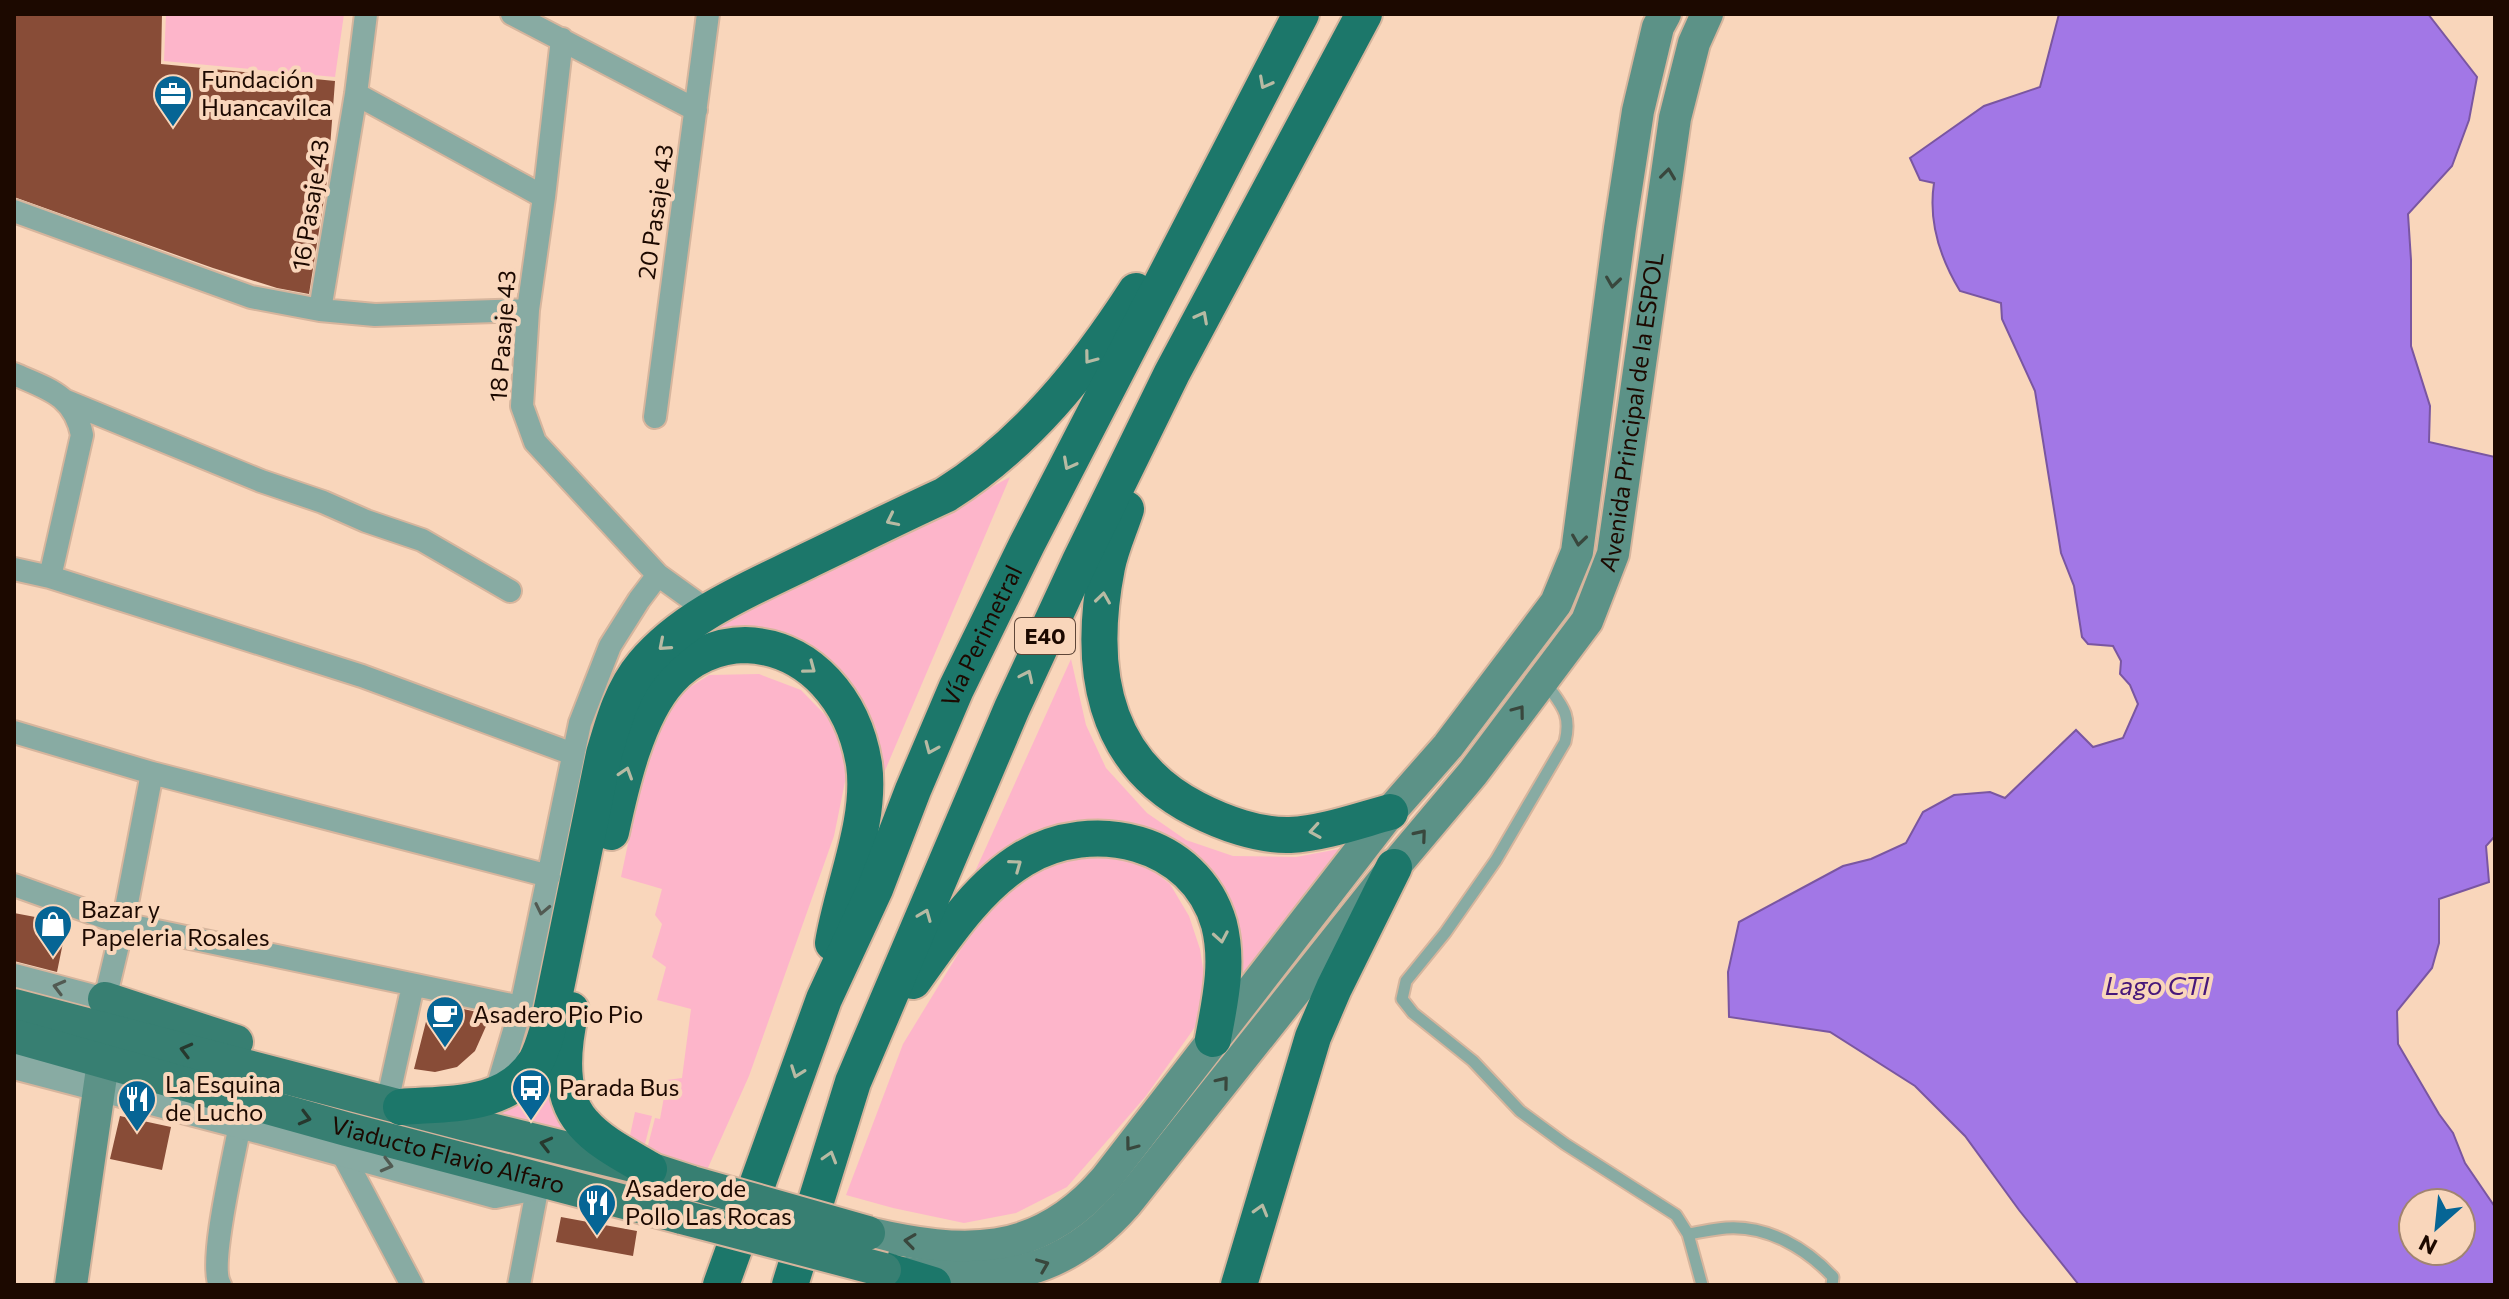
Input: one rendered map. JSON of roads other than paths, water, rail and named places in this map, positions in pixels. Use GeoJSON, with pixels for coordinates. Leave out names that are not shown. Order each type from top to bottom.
{"type":"FeatureCollection","features":[{"type":"Feature","properties":{"kind":"highway","name":"Vía Perimetral"},"geometry":{"type":"LineString","coordinates":[[721,1285],[824,999],[875,889],[956,689],[1027,544],[1301,14]]}},
{"type":"Feature","properties":{"kind":"highway","name":"E40"},"geometry":{"type":"LineString","coordinates":[[790,1285],[853,1082],[1018,694],[1172,373],[1364,14]]}},
{"type":"Feature","properties":{"kind":"highway"},"geometry":{"type":"LineString","coordinates":[[387,1103],[475,1101],[495,1095],[524,1076],[538,1057],[547,1032],[599,774],[616,713],[632,681],[650,658],[708,611],[945,495],[974,477],[1001,454],[1098,347],[1241,129]]}},
{"type":"Feature","properties":{"kind":"highway"},"geometry":{"type":"LineString","coordinates":[[1172,373],[1108,564],[1101,604],[1101,670],[1108,706],[1119,733],[1132,756],[1159,785],[1191,806],[1229,823],[1285,835],[1325,830],[1390,812]]}},
{"type":"Feature","properties":{"kind":"highway"},"geometry":{"type":"LineString","coordinates":[[649,1169],[597,1137],[576,1114],[565,1076],[567,1028],[617,802],[649,710],[670,679],[682,668],[726,646],[754,645],[785,652],[804,662],[841,700],[855,729],[864,768],[865,796],[834,936],[824,999]]}},
{"type":"Feature","properties":{"kind":"highway"},"geometry":{"type":"LineString","coordinates":[[853,1082],[913,980],[964,914],[1015,864],[1040,850],[1078,839],[1104,837],[1127,841],[1165,856],[1190,876],[1209,899],[1219,927],[1224,960],[1213,1039]]}},
{"type":"Feature","properties":{"kind":"highway"},"geometry":{"type":"LineString","coordinates":[[1239,1285],[1313,1037],[1394,867]]}},
{"type":"Feature","properties":{"kind":"highway"},"geometry":{"type":"LineString","coordinates":[[884,1270],[933,1285]]}},
{"type":"Feature","properties":{"kind":"main road","name":"Avenida Principal de la ESPOL"},"geometry":{"type":"LineString","coordinates":[[868,1233],[932,1244],[985,1246],[1024,1239],[1061,1221],[1083,1204],[1105,1180],[1390,812],[1448,746],[1556,603],[1577,552],[1638,111],[1658,27],[1665,14]]}},
{"type":"Feature","properties":{"kind":"main road","name":"Avenida Principal de la ESPOL"},"geometry":{"type":"LineString","coordinates":[[884,1270],[935,1277],[999,1277],[1048,1264],[1090,1239],[1126,1204],[1394,867],[1473,773],[1587,621],[1613,554],[1661,235],[1675,118],[1694,43],[1707,14]]}},
{"type":"Feature","properties":{"kind":"main road"},"geometry":{"type":"LineString","coordinates":[[1620,228],[1661,235]]}},
{"type":"Feature","properties":{"kind":"main road"},"geometry":{"type":"LineString","coordinates":[[1512,662],[1543,679]]}},
{"type":"Feature","properties":{"kind":"main road"},"geometry":{"type":"LineString","coordinates":[[1421,780],[1434,779],[1444,784],[1449,802]]}},
{"type":"Feature","properties":{"kind":"main road"},"geometry":{"type":"LineString","coordinates":[[105,999],[355,1080],[387,1103]]}},
{"type":"Feature","properties":{"kind":"main road","name":"Viaducto Flavio Alfaro"},"geometry":{"type":"LineString","coordinates":[[14,1006],[649,1169],[868,1233]]}},
{"type":"Feature","properties":{"kind":"main road","name":"Viaducto Flavio Alfaro"},"geometry":{"type":"LineString","coordinates":[[14,1036],[101,1075],[346,1129],[545,1184],[884,1270]]}},
{"type":"Feature","properties":{"kind":"main road"},"geometry":{"type":"LineString","coordinates":[[71,1285],[101,1075]]}},
{"type":"Feature","properties":{"kind":"street","name":"16 Pasaje 43"},"geometry":{"type":"LineString","coordinates":[[320,310],[356,94],[366,14]]}},
{"type":"Feature","properties":{"kind":"street"},"geometry":{"type":"LineString","coordinates":[[512,14],[696,110]]}},
{"type":"Feature","properties":{"kind":"street","name":"20 Pasaje 43"},"geometry":{"type":"LineString","coordinates":[[655,417],[708,14]]}},
{"type":"Feature","properties":{"kind":"street","name":"18 Pasaje 43"},"geometry":{"type":"LineString","coordinates":[[562,39],[528,310],[522,406],[535,442],[658,575],[708,611]]}},
{"type":"Feature","properties":{"kind":"street"},"geometry":{"type":"LineString","coordinates":[[356,94],[544,197]]}},
{"type":"Feature","properties":{"kind":"street"},"geometry":{"type":"LineString","coordinates":[[17,207],[251,297],[320,310],[375,315],[528,310]]}},
{"type":"Feature","properties":{"kind":"street"},"geometry":{"type":"LineString","coordinates":[[14,374],[66,401],[261,481],[422,540],[510,591]]}},
{"type":"Feature","properties":{"kind":"street"},"geometry":{"type":"LineString","coordinates":[[50,577],[82,435],[78,417],[66,401]]}},
{"type":"Feature","properties":{"kind":"street"},"geometry":{"type":"LineString","coordinates":[[14,569],[50,577],[362,676],[573,754]]}},
{"type":"Feature","properties":{"kind":"street"},"geometry":{"type":"LineString","coordinates":[[495,1095],[521,1007],[573,754],[588,699],[610,646],[658,575]]}},
{"type":"Feature","properties":{"kind":"street"},"geometry":{"type":"LineString","coordinates":[[14,732],[152,773],[549,876]]}},
{"type":"Feature","properties":{"kind":"street"},"geometry":{"type":"LineString","coordinates":[[14,975],[105,999],[152,773]]}},
{"type":"Feature","properties":{"kind":"street"},"geometry":{"type":"LineString","coordinates":[[14,885],[123,924],[521,1007]]}},
{"type":"Feature","properties":{"kind":"street"},"geometry":{"type":"LineString","coordinates":[[387,1103],[413,985]]}},
{"type":"Feature","properties":{"kind":"street"},"geometry":{"type":"LineString","coordinates":[[14,1065],[101,1075],[240,1124],[495,1194],[545,1184],[519,1285]]}},
{"type":"Feature","properties":{"kind":"street"},"geometry":{"type":"LineString","coordinates":[[220,1285],[217,1279],[218,1248],[240,1124]]}},
{"type":"Feature","properties":{"kind":"street"},"geometry":{"type":"LineString","coordinates":[[342,1153],[412,1285]]}},
{"type":"Feature","properties":{"kind":"lane"},"geometry":{"type":"LineString","coordinates":[[1543,679],[1565,712],[1569,725],[1565,742],[1496,860],[1445,933],[1406,981],[1402,999],[1413,1013],[1473,1061],[1520,1111],[1565,1144],[1676,1215],[1688,1234],[1702,1285]]}},
{"type":"Feature","properties":{"kind":"lane"},"geometry":{"type":"LineString","coordinates":[[1688,1234],[1729,1227],[1764,1232],[1796,1246],[1819,1262],[1833,1277],[1832,1285]]}},
{"type":"Feature","properties":{"kind":"water","name":"Lago CTI"},"geometry":{"type":"Polygon","coordinates":[[[2059,14],[2428,14],[2477,77],[2469,120],[2452,166],[2408,214],[2411,346],[2430,406],[2429,442],[2495,457],[2495,836],[2486,846],[2489,882],[2439,899],[2439,943],[2432,968],[2397,1011],[2398,1044],[2453,1133],[2465,1163],[2495,1207],[2495,1285],[2079,1285],[1965,1136],[1915,1086],[1830,1032],[1729,1017],[1728,972],[1739,922],[1843,866],[1871,859],[1906,843],[1923,812],[1954,795],[1990,792],[2005,798],[2076,730],[2093,747],[2123,738],[2138,704],[2130,685],[2120,674],[2121,661],[2113,646],[2088,644],[2082,637],[2074,586],[2061,553],[2035,391],[2002,319],[2001,303],[1960,291],[1937,239],[1933,212],[1934,183],[1920,180],[1910,158],[1984,106],[2040,87],[2059,14]]]}},
{"type":"Feature","properties":{"kind":"place","name":"Fundación Huancavilca"},"geometry":{"type":"Point","coordinates":[173,128]}},
{"type":"Feature","properties":{"kind":"place","name":"Bazar y Papeleria Rosales"},"geometry":{"type":"Point","coordinates":[53,958]}},
{"type":"Feature","properties":{"kind":"place","name":"Asadero Pio Pio"},"geometry":{"type":"Point","coordinates":[445,1049]}},
{"type":"Feature","properties":{"kind":"place","name":"Parada Bus"},"geometry":{"type":"Point","coordinates":[531,1122]}},
{"type":"Feature","properties":{"kind":"place","name":"La Esquina de Lucho"},"geometry":{"type":"Point","coordinates":[137,1133]}},
{"type":"Feature","properties":{"kind":"place","name":"Asadero de Pollo Las Rocas"},"geometry":{"type":"Point","coordinates":[597,1237]}}]}
